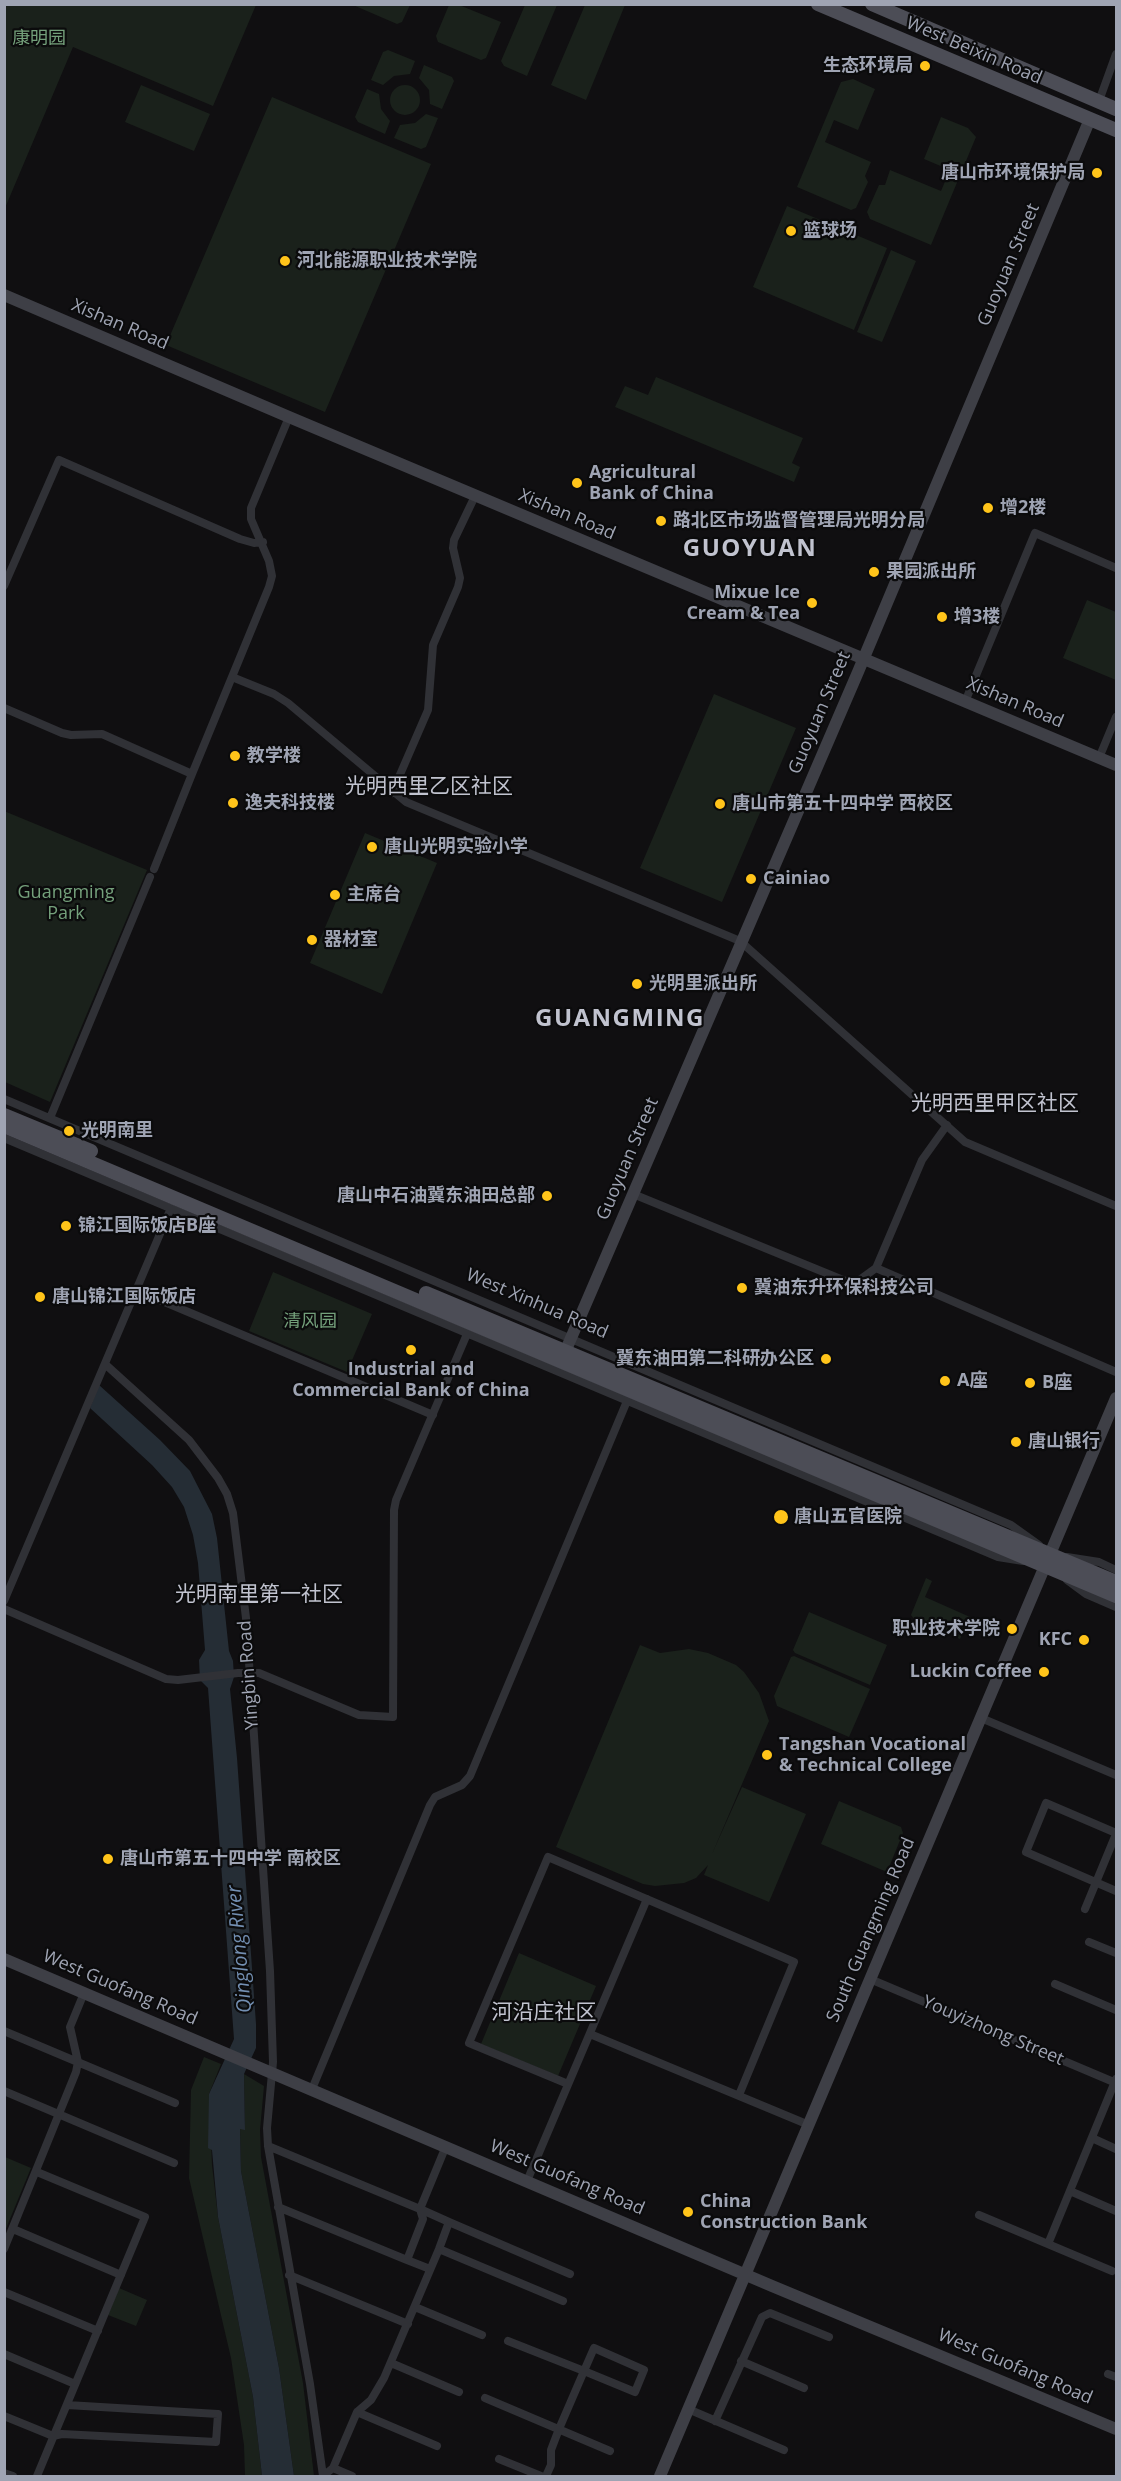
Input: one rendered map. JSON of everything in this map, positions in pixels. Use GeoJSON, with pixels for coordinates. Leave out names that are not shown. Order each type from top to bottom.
{"type":"FeatureCollection","features":[{"type":"Feature","properties":{"kind":"main road","name":"West Beixin Road"},"geometry":{"type":"LineString","coordinates":[[818,4],[1116,130]]}},
{"type":"Feature","properties":{"kind":"main road","name":"West Beixin Road"},"geometry":{"type":"LineString","coordinates":[[872,4],[1116,109]]}},
{"type":"Feature","properties":{"kind":"main road","name":"West Xinhua Road"},"geometry":{"type":"LineString","coordinates":[[4,1115],[1048,1559],[1116,1596]]}},
{"type":"Feature","properties":{"kind":"main road","name":"West Xinhua Road"},"geometry":{"type":"LineString","coordinates":[[4,1126],[174,1196],[905,1508],[1116,1582]]}},
{"type":"Feature","properties":{"kind":"street"},"geometry":{"type":"LineString","coordinates":[[1099,101],[1116,54]]}},
{"type":"Feature","properties":{"kind":"street","name":"Guoyuan Street"},"geometry":{"type":"LineString","coordinates":[[565,1352],[863,659],[1090,119]]}},
{"type":"Feature","properties":{"kind":"street","name":"Xishan Road"},"geometry":{"type":"LineString","coordinates":[[4,295],[1116,765]]}},
{"type":"Feature","properties":{"kind":"street"},"geometry":{"type":"LineString","coordinates":[[50,1118],[272,576],[263,542],[251,519],[251,508],[289,417]]}},
{"type":"Feature","properties":{"kind":"street"},"geometry":{"type":"LineString","coordinates":[[4,586],[59,460],[240,539],[254,543],[263,542]]}},
{"type":"Feature","properties":{"kind":"street"},"geometry":{"type":"LineString","coordinates":[[392,793],[428,710],[433,645],[460,578],[453,548],[454,540],[475,496]]}},
{"type":"Feature","properties":{"kind":"street"},"geometry":{"type":"LineString","coordinates":[[965,702],[1035,534],[1116,568]]}},
{"type":"Feature","properties":{"kind":"street"},"geometry":{"type":"LineString","coordinates":[[232,677],[274,694],[288,703],[392,793],[406,802],[740,941],[965,1142],[1116,1206]]}},
{"type":"Feature","properties":{"kind":"street"},"geometry":{"type":"LineString","coordinates":[[4,708],[62,733],[102,734],[192,774]]}},
{"type":"Feature","properties":{"kind":"street"},"geometry":{"type":"LineString","coordinates":[[1099,758],[1116,717]]}},
{"type":"Feature","properties":{"kind":"street","name":"West Xinhua Road"},"geometry":{"type":"LineString","coordinates":[[4,1099],[1011,1525],[1086,1594],[1116,1607]]}},
{"type":"Feature","properties":{"kind":"street"},"geometry":{"type":"LineString","coordinates":[[633,1194],[850,1282],[858,1281],[876,1268],[922,1160],[947,1125]]}},
{"type":"Feature","properties":{"kind":"street","name":"West Xinhua Road"},"geometry":{"type":"LineString","coordinates":[[4,1138],[998,1557],[1099,1562],[1116,1570]]}},
{"type":"Feature","properties":{"kind":"street"},"geometry":{"type":"LineString","coordinates":[[4,1601],[171,1208]]}},
{"type":"Feature","properties":{"kind":"street"},"geometry":{"type":"LineString","coordinates":[[876,1268],[1116,1372]]}},
{"type":"Feature","properties":{"kind":"street"},"geometry":{"type":"LineString","coordinates":[[136,1290],[433,1415]]}},
{"type":"Feature","properties":{"kind":"street"},"geometry":{"type":"LineString","coordinates":[[4,1609],[166,1679],[259,1673],[359,1714],[393,1717],[394,1509],[467,1334]]}},
{"type":"Feature","properties":{"kind":"street","name":"Yingbin Road"},"geometry":{"type":"LineString","coordinates":[[105,1364],[189,1440],[218,1478],[227,1494],[233,1513],[243,1595],[270,1971],[268,2146],[310,2384],[323,2476]]}},
{"type":"Feature","properties":{"kind":"street","name":"South Guangming Road"},"geometry":{"type":"LineString","coordinates":[[660,2476],[1116,1398]]}},
{"type":"Feature","properties":{"kind":"street"},"geometry":{"type":"LineString","coordinates":[[312,2089],[430,1805],[435,1797],[462,1785],[470,1776],[627,1401]]}},
{"type":"Feature","properties":{"kind":"street"},"geometry":{"type":"LineString","coordinates":[[981,1718],[1116,1775]]}},
{"type":"Feature","properties":{"kind":"street"},"geometry":{"type":"LineString","coordinates":[[1085,1909],[1096,1882],[1116,1834],[1046,1803],[1026,1852],[1096,1882],[1116,1891]]}},
{"type":"Feature","properties":{"kind":"street"},"geometry":{"type":"LineString","coordinates":[[568,2084],[469,2043],[548,1857],[794,1962],[739,2096]]}},
{"type":"Feature","properties":{"kind":"street"},"geometry":{"type":"LineString","coordinates":[[527,2181],[647,1899]]}},
{"type":"Feature","properties":{"kind":"street"},"geometry":{"type":"LineString","coordinates":[[1089,1942],[1116,1953]]}},
{"type":"Feature","properties":{"kind":"street","name":"West Guofang Road"},"geometry":{"type":"LineString","coordinates":[[4,1959],[218,2049],[269,2067],[312,2089],[527,2181],[1116,2429]]}},
{"type":"Feature","properties":{"kind":"street","name":"Youyizhong Street"},"geometry":{"type":"LineString","coordinates":[[870,1979],[1116,2081]]}},
{"type":"Feature","properties":{"kind":"street"},"geometry":{"type":"LineString","coordinates":[[1055,1984],[1116,2010]]}},
{"type":"Feature","properties":{"kind":"street"},"geometry":{"type":"LineString","coordinates":[[4,2249],[76,2072],[78,2062],[70,2027],[84,1993]]}},
{"type":"Feature","properties":{"kind":"street"},"geometry":{"type":"LineString","coordinates":[[4,2031],[175,2103]]}},
{"type":"Feature","properties":{"kind":"street"},"geometry":{"type":"LineString","coordinates":[[590,2034],[809,2125]]}},
{"type":"Feature","properties":{"kind":"street"},"geometry":{"type":"LineString","coordinates":[[1048,2244],[1116,2081]]}},
{"type":"Feature","properties":{"kind":"street"},"geometry":{"type":"LineString","coordinates":[[4,2091],[174,2163]]}},
{"type":"Feature","properties":{"kind":"street"},"geometry":{"type":"LineString","coordinates":[[1092,2138],[1116,2149]]}},
{"type":"Feature","properties":{"kind":"street"},"geometry":{"type":"LineString","coordinates":[[268,2146],[570,2274]]}},
{"type":"Feature","properties":{"kind":"street"},"geometry":{"type":"LineString","coordinates":[[407,2260],[423,2219],[420,2209],[446,2146]]}},
{"type":"Feature","properties":{"kind":"street"},"geometry":{"type":"LineString","coordinates":[[37,2172],[145,2217],[37,2476]]}},
{"type":"Feature","properties":{"kind":"street"},"geometry":{"type":"LineString","coordinates":[[1070,2191],[1116,2211]]}},
{"type":"Feature","properties":{"kind":"street"},"geometry":{"type":"LineString","coordinates":[[278,2207],[430,2269]]}},
{"type":"Feature","properties":{"kind":"street"},"geometry":{"type":"LineString","coordinates":[[979,2215],[1112,2271]]}},
{"type":"Feature","properties":{"kind":"street"},"geometry":{"type":"LineString","coordinates":[[323,2476],[333,2468],[357,2412],[371,2400],[391,2363],[448,2222]]}},
{"type":"Feature","properties":{"kind":"street"},"geometry":{"type":"LineString","coordinates":[[13,2229],[121,2275]]}},
{"type":"Feature","properties":{"kind":"street"},"geometry":{"type":"LineString","coordinates":[[439,2249],[563,2301]]}},
{"type":"Feature","properties":{"kind":"street"},"geometry":{"type":"LineString","coordinates":[[289,2275],[408,2324]]}},
{"type":"Feature","properties":{"kind":"street"},"geometry":{"type":"LineString","coordinates":[[4,2292],[98,2331]]}},
{"type":"Feature","properties":{"kind":"street"},"geometry":{"type":"LineString","coordinates":[[415,2307],[483,2336]]}},
{"type":"Feature","properties":{"kind":"street"},"geometry":{"type":"LineString","coordinates":[[715,2421],[762,2317],[770,2313],[829,2337]]}},
{"type":"Feature","properties":{"kind":"street"},"geometry":{"type":"LineString","coordinates":[[508,2341],[584,2371],[635,2392],[644,2370],[594,2348],[584,2371],[559,2429],[551,2450],[551,2465],[546,2476]]}},
{"type":"Feature","properties":{"kind":"street"},"geometry":{"type":"LineString","coordinates":[[4,2354],[75,2384]]}},
{"type":"Feature","properties":{"kind":"street"},"geometry":{"type":"LineString","coordinates":[[741,2361],[804,2388]]}},
{"type":"Feature","properties":{"kind":"street"},"geometry":{"type":"LineString","coordinates":[[391,2363],[459,2392]]}},
{"type":"Feature","properties":{"kind":"street"},"geometry":{"type":"LineString","coordinates":[[484,2398],[610,2451]]}},
{"type":"Feature","properties":{"kind":"street"},"geometry":{"type":"LineString","coordinates":[[4,2416],[53,2436],[62,2434],[216,2442],[218,2414],[67,2405]]}},
{"type":"Feature","properties":{"kind":"street"},"geometry":{"type":"LineString","coordinates":[[688,2409],[784,2450]]}},
{"type":"Feature","properties":{"kind":"street"},"geometry":{"type":"LineString","coordinates":[[357,2412],[436,2446]]}},
{"type":"Feature","properties":{"kind":"street"},"geometry":{"type":"LineString","coordinates":[[499,2459],[541,2476]]}},
{"type":"Feature","properties":{"kind":"street"},"geometry":{"type":"LineString","coordinates":[[333,2468],[352,2476]]}},
{"type":"Feature","properties":{"kind":"street"},"geometry":{"type":"LineString","coordinates":[[4,2473],[13,2476]]}},
{"type":"Feature","properties":{"kind":"green space","name":"康明园"},"geometry":{"type":"Polygon","coordinates":[[[5,4],[256,5],[213,106],[73,47],[5,208],[5,4]]]}},
{"type":"Feature","properties":{"kind":"green space"},"geometry":{"type":"Polygon","coordinates":[[[353,5],[410,5],[402,22],[397,24],[353,5]]]}},
{"type":"Feature","properties":{"kind":"green space"},"geometry":{"type":"Polygon","coordinates":[[[449,5],[459,5],[501,22],[486,58],[481,60],[438,42],[436,36],[449,5]]]}},
{"type":"Feature","properties":{"kind":"green space"},"geometry":{"type":"Polygon","coordinates":[[[525,5],[557,5],[527,76],[504,66],[501,61],[525,5]]]}},
{"type":"Feature","properties":{"kind":"green space"},"geometry":{"type":"Polygon","coordinates":[[[585,5],[625,5],[586,100],[551,85],[585,5]]]}},
{"type":"Feature","properties":{"kind":"green space"},"geometry":{"type":"Polygon","coordinates":[[[388,50],[415,61],[410,74],[394,76],[383,85],[371,80],[383,52],[388,50]]]}},
{"type":"Feature","properties":{"kind":"green space"},"geometry":{"type":"Polygon","coordinates":[[[424,65],[452,77],[454,81],[442,109],[430,104],[429,90],[419,78],[424,65]]]}},
{"type":"Feature","properties":{"kind":"green space"},"geometry":{"type":"Polygon","coordinates":[[[853,79],[875,89],[858,130],[834,120],[825,142],[871,162],[865,176],[868,182],[856,208],[851,210],[797,187],[841,82],[853,79]]]}},
{"type":"Feature","properties":{"kind":"green space"},"geometry":{"type":"Polygon","coordinates":[[[141,85],[210,114],[194,151],[125,122],[141,85]]]}},
{"type":"Feature","properties":{"kind":"green space"},"geometry":{"type":"Polygon","coordinates":[[[405,85],[416,89],[420,100],[416,111],[405,115],[394,111],[390,100],[394,89],[405,85]]]}},
{"type":"Feature","properties":{"kind":"green space"},"geometry":{"type":"Polygon","coordinates":[[[367,89],[379,94],[381,109],[390,121],[385,134],[358,122],[355,117],[367,89]]]}},
{"type":"Feature","properties":{"kind":"green space"},"geometry":{"type":"Polygon","coordinates":[[[272,97],[431,164],[325,412],[166,345],[272,97]]]}},
{"type":"Feature","properties":{"kind":"green space"},"geometry":{"type":"Polygon","coordinates":[[[426,114],[438,118],[426,147],[421,149],[394,138],[400,125],[415,123],[426,114]]]}},
{"type":"Feature","properties":{"kind":"green space"},"geometry":{"type":"Polygon","coordinates":[[[941,117],[968,128],[976,137],[931,245],[870,219],[867,212],[879,185],[885,185],[890,170],[941,191],[950,170],[924,159],[941,117]]]}},
{"type":"Feature","properties":{"kind":"green space"},"geometry":{"type":"Polygon","coordinates":[[[787,206],[887,248],[854,330],[753,287],[787,206]]]}},
{"type":"Feature","properties":{"kind":"green space"},"geometry":{"type":"Polygon","coordinates":[[[891,250],[916,261],[882,342],[857,332],[891,250]]]}},
{"type":"Feature","properties":{"kind":"green space"},"geometry":{"type":"Polygon","coordinates":[[[656,377],[803,438],[792,463],[800,467],[794,482],[615,407],[625,386],[648,395],[656,377]]]}},
{"type":"Feature","properties":{"kind":"green space"},"geometry":{"type":"Polygon","coordinates":[[[1087,600],[1116,612],[1116,680],[1063,658],[1087,600]]]}},
{"type":"Feature","properties":{"kind":"green space"},"geometry":{"type":"Polygon","coordinates":[[[714,694],[796,728],[722,902],[640,868],[714,694]]]}},
{"type":"Feature","properties":{"kind":"green space","name":"Guangming Park"},"geometry":{"type":"Polygon","coordinates":[[[4,811],[147,870],[50,1102],[5,1082],[4,811]]]}},
{"type":"Feature","properties":{"kind":"green space"},"geometry":{"type":"Polygon","coordinates":[[[365,833],[437,863],[382,994],[310,963],[365,833]]]}},
{"type":"Feature","properties":{"kind":"green space","name":"清风园"},"geometry":{"type":"Polygon","coordinates":[[[273,1272],[372,1314],[347,1372],[249,1331],[273,1272]]]}},
{"type":"Feature","properties":{"kind":"green space"},"geometry":{"type":"Polygon","coordinates":[[[926,1578],[932,1581],[925,1597],[970,1617],[960,1639],[914,1619],[911,1615],[926,1578]]]}},
{"type":"Feature","properties":{"kind":"green space"},"geometry":{"type":"Polygon","coordinates":[[[809,1612],[887,1645],[870,1685],[795,1653],[793,1650],[809,1612]]]}},
{"type":"Feature","properties":{"kind":"green space"},"geometry":{"type":"Polygon","coordinates":[[[640,1645],[660,1653],[689,1649],[708,1653],[736,1665],[759,1693],[769,1721],[712,1854],[742,1787],[806,1814],[769,1902],[704,1875],[708,1865],[696,1878],[684,1883],[655,1886],[643,1884],[556,1847],[640,1645]]]}},
{"type":"Feature","properties":{"kind":"green space"},"geometry":{"type":"Polygon","coordinates":[[[794,1656],[870,1689],[849,1737],[777,1706],[774,1696],[791,1657],[794,1656]]]}},
{"type":"Feature","properties":{"kind":"green space"},"geometry":{"type":"Polygon","coordinates":[[[839,1801],[901,1827],[903,1833],[887,1872],[821,1844],[839,1801]]]}},
{"type":"Feature","properties":{"kind":"green space"},"geometry":{"type":"Polygon","coordinates":[[[519,1953],[596,1986],[558,2076],[481,2044],[519,1953]]]}},
{"type":"Feature","properties":{"kind":"green space"},"geometry":{"type":"Polygon","coordinates":[[[204,2057],[221,2064],[209,2094],[212,2165],[218,2217],[253,2397],[262,2476],[245,2476],[244,2445],[231,2358],[189,2178],[191,2090],[204,2057]]]}},
{"type":"Feature","properties":{"kind":"green space"},"geometry":{"type":"Polygon","coordinates":[[[244,2074],[264,2086],[260,2130],[261,2157],[303,2383],[314,2476],[294,2476],[279,2368],[241,2171],[240,2129],[245,2129],[244,2074]]]}},
{"type":"Feature","properties":{"kind":"green space"},"geometry":{"type":"Polygon","coordinates":[[[5,2157],[31,2168],[4,2231],[5,2157]]]}},
{"type":"Feature","properties":{"kind":"green space"},"geometry":{"type":"Polygon","coordinates":[[[119,2288],[147,2300],[136,2326],[108,2315],[119,2288]]]}},
{"type":"Feature","properties":{"kind":"water","name":"Qinglong River"},"geometry":{"type":"Polygon","coordinates":[[[99,1385],[160,1440],[190,1471],[212,1514],[217,1538],[229,1651],[233,1661],[234,1677],[230,1689],[256,2024],[256,2048],[244,2074],[245,2130],[240,2129],[241,2171],[279,2368],[294,2476],[262,2476],[253,2397],[218,2217],[212,2150],[208,2148],[209,2094],[234,2039],[208,1688],[200,1680],[199,1660],[205,1650],[198,1563],[193,1535],[184,1507],[172,1487],[152,1465],[90,1408],[99,1385]]]}},
{"type":"Feature","properties":{"kind":"place","name":"生态环境局"},"geometry":{"type":"Point","coordinates":[925,66]}},
{"type":"Feature","properties":{"kind":"place","name":"唐山市环境保护局"},"geometry":{"type":"Point","coordinates":[1097,173]}},
{"type":"Feature","properties":{"kind":"place","name":"篮球场"},"geometry":{"type":"Point","coordinates":[791,231]}},
{"type":"Feature","properties":{"kind":"place","name":"河北能源职业技术学院"},"geometry":{"type":"Point","coordinates":[285,261]}},
{"type":"Feature","properties":{"kind":"place","name":"Agricultural Bank of China"},"geometry":{"type":"Point","coordinates":[577,483]}},
{"type":"Feature","properties":{"kind":"place","name":"增2楼"},"geometry":{"type":"Point","coordinates":[988,508]}},
{"type":"Feature","properties":{"kind":"place","name":"路北区市场监督管理局光明分局"},"geometry":{"type":"Point","coordinates":[661,521]}},
{"type":"Feature","properties":{"kind":"place","name":"果园派出所"},"geometry":{"type":"Point","coordinates":[874,572]}},
{"type":"Feature","properties":{"kind":"place","name":"Mixue Ice Cream & Tea"},"geometry":{"type":"Point","coordinates":[812,603]}},
{"type":"Feature","properties":{"kind":"place","name":"增3楼"},"geometry":{"type":"Point","coordinates":[942,617]}},
{"type":"Feature","properties":{"kind":"place","name":"教学楼"},"geometry":{"type":"Point","coordinates":[235,756]}},
{"type":"Feature","properties":{"kind":"place","name":"逸夫科技楼"},"geometry":{"type":"Point","coordinates":[233,803]}},
{"type":"Feature","properties":{"kind":"place","name":"唐山市第五十四中学 西校区"},"geometry":{"type":"Point","coordinates":[720,804]}},
{"type":"Feature","properties":{"kind":"place","name":"唐山光明实验小学"},"geometry":{"type":"Point","coordinates":[372,847]}},
{"type":"Feature","properties":{"kind":"place","name":"Cainiao"},"geometry":{"type":"Point","coordinates":[751,879]}},
{"type":"Feature","properties":{"kind":"place","name":"主席台"},"geometry":{"type":"Point","coordinates":[335,895]}},
{"type":"Feature","properties":{"kind":"place","name":"器材室"},"geometry":{"type":"Point","coordinates":[312,940]}},
{"type":"Feature","properties":{"kind":"place","name":"光明里派出所"},"geometry":{"type":"Point","coordinates":[637,984]}},
{"type":"Feature","properties":{"kind":"place","name":"光明南里"},"geometry":{"type":"Point","coordinates":[69,1131]}},
{"type":"Feature","properties":{"kind":"place","name":"唐山中石油冀东油田总部"},"geometry":{"type":"Point","coordinates":[547,1196]}},
{"type":"Feature","properties":{"kind":"place","name":"锦江国际饭店B座"},"geometry":{"type":"Point","coordinates":[66,1226]}},
{"type":"Feature","properties":{"kind":"place","name":"冀油东升环保科技公司"},"geometry":{"type":"Point","coordinates":[742,1288]}},
{"type":"Feature","properties":{"kind":"place","name":"唐山锦江国际饭店"},"geometry":{"type":"Point","coordinates":[40,1297]}},
{"type":"Feature","properties":{"kind":"place","name":"Industrial and Commercial Bank of China"},"geometry":{"type":"Point","coordinates":[411,1350]}},
{"type":"Feature","properties":{"kind":"place","name":"冀东油田第二科研办公区"},"geometry":{"type":"Point","coordinates":[826,1359]}},
{"type":"Feature","properties":{"kind":"place","name":"A座"},"geometry":{"type":"Point","coordinates":[945,1381]}},
{"type":"Feature","properties":{"kind":"place","name":"B座"},"geometry":{"type":"Point","coordinates":[1030,1383]}},
{"type":"Feature","properties":{"kind":"place","name":"唐山银行"},"geometry":{"type":"Point","coordinates":[1016,1442]}},
{"type":"Feature","properties":{"kind":"place","name":"唐山五官医院"},"geometry":{"type":"Point","coordinates":[781,1517]}},
{"type":"Feature","properties":{"kind":"place","name":"职业技术学院"},"geometry":{"type":"Point","coordinates":[1012,1629]}},
{"type":"Feature","properties":{"kind":"place","name":"KFC"},"geometry":{"type":"Point","coordinates":[1084,1640]}},
{"type":"Feature","properties":{"kind":"place","name":"Luckin Coffee"},"geometry":{"type":"Point","coordinates":[1044,1672]}},
{"type":"Feature","properties":{"kind":"place","name":"Tangshan Vocational & Technical College"},"geometry":{"type":"Point","coordinates":[767,1755]}},
{"type":"Feature","properties":{"kind":"place","name":"唐山市第五十四中学 南校区"},"geometry":{"type":"Point","coordinates":[108,1859]}},
{"type":"Feature","properties":{"kind":"place","name":"China Construction Bank"},"geometry":{"type":"Point","coordinates":[688,2212]}},
{"type":"Feature","properties":{"kind":"district","name":"GUOYUAN"},"geometry":{"type":"Point","coordinates":[750,549]}},
{"type":"Feature","properties":{"kind":"district","name":"光明西里乙区社区"},"geometry":{"type":"Point","coordinates":[429,787]}},
{"type":"Feature","properties":{"kind":"district","name":"GUANGMING"},"geometry":{"type":"Point","coordinates":[620,1019]}},
{"type":"Feature","properties":{"kind":"district","name":"光明西里甲区社区"},"geometry":{"type":"Point","coordinates":[995,1104]}},
{"type":"Feature","properties":{"kind":"district","name":"光明南里第一社区"},"geometry":{"type":"Point","coordinates":[259,1595]}},
{"type":"Feature","properties":{"kind":"district","name":"河沿庄社区"},"geometry":{"type":"Point","coordinates":[544,2013]}}]}
